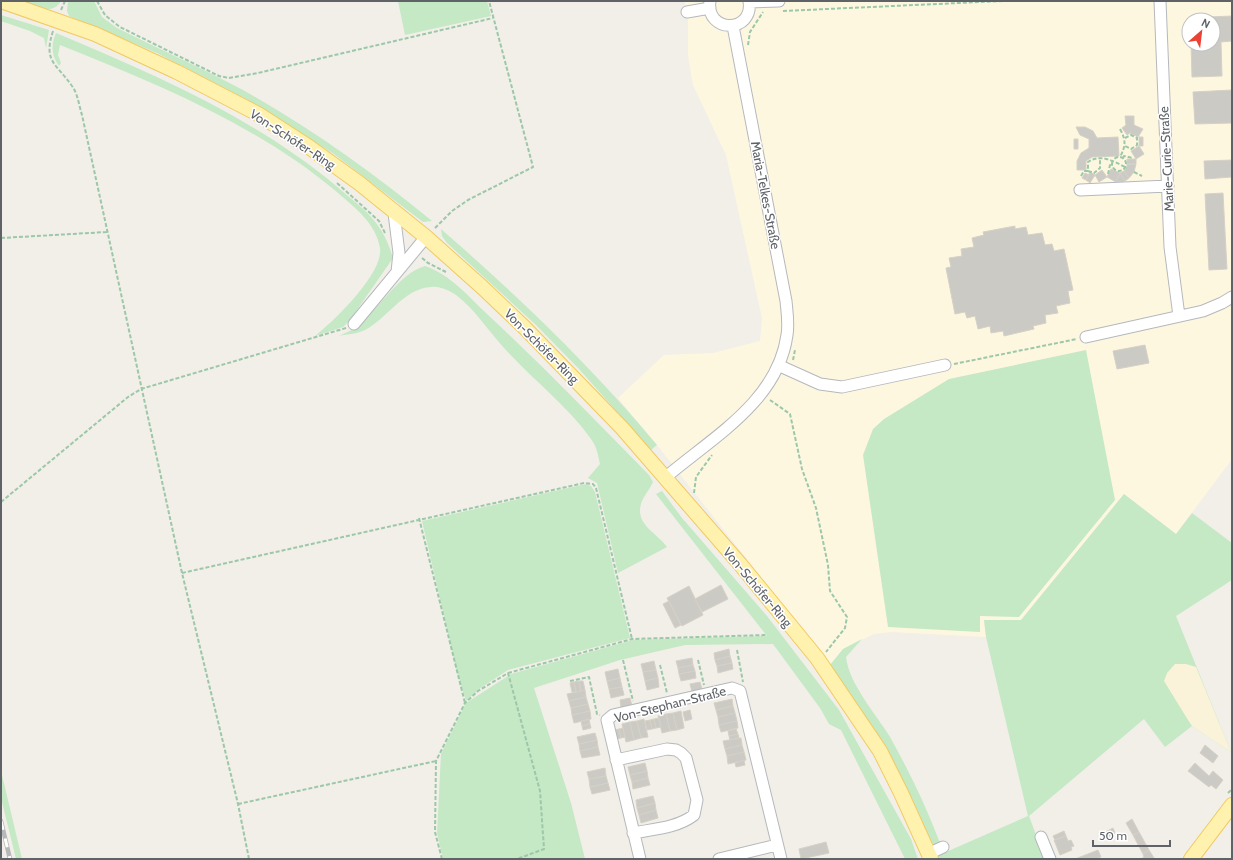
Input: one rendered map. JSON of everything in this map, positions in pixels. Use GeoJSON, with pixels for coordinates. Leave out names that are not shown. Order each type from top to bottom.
{"type":"FeatureCollection","features":[{"type":"Feature","properties":{"kind":"main road","name":"Von-Schöfer-Ring"},"geometry":{"type":"LineString","coordinates":[[1,1],[95,34],[177,72],[258,114],[309,147],[358,182],[394,213],[426,237],[525,328],[622,428],[666,477],[816,657],[880,751],[930,856]]}},
{"type":"Feature","properties":{"kind":"main road"},"geometry":{"type":"LineString","coordinates":[[1191,859],[1232,805]]}},
{"type":"Feature","properties":{"kind":"street","name":"Marie-Curie-Straße"},"geometry":{"type":"LineString","coordinates":[[1160,1],[1170,247],[1180,316]]}},
{"type":"Feature","properties":{"kind":"street"},"geometry":{"type":"LineString","coordinates":[[687,12],[710,5],[712,16],[718,22],[733,26],[744,20],[748,15],[749,2],[762,2],[779,6]]}},
{"type":"Feature","properties":{"kind":"street","name":"Maria-Telkes-Straße"},"geometry":{"type":"LineString","coordinates":[[666,477],[758,399],[783,367],[787,334],[786,301],[733,26]]}},
{"type":"Feature","properties":{"kind":"street"},"geometry":{"type":"LineString","coordinates":[[1080,190],[1168,186]]}},
{"type":"Feature","properties":{"kind":"street"},"geometry":{"type":"LineString","coordinates":[[394,213],[399,253],[397,272]]}},
{"type":"Feature","properties":{"kind":"street"},"geometry":{"type":"LineString","coordinates":[[354,324],[426,237]]}},
{"type":"Feature","properties":{"kind":"street"},"geometry":{"type":"LineString","coordinates":[[1086,337],[1203,311],[1232,297]]}},
{"type":"Feature","properties":{"kind":"street"},"geometry":{"type":"LineString","coordinates":[[783,367],[820,384],[842,387],[945,365]]}},
{"type":"Feature","properties":{"kind":"street","name":"Von-Stephan-Straße"},"geometry":{"type":"LineString","coordinates":[[640,859],[607,720],[613,715],[732,688],[740,691],[781,859]]}},
{"type":"Feature","properties":{"kind":"street"},"geometry":{"type":"LineString","coordinates":[[616,760],[667,749],[676,750],[686,758],[697,800],[694,815],[686,821],[676,825],[633,833]]}},
{"type":"Feature","properties":{"kind":"street"},"geometry":{"type":"LineString","coordinates":[[1041,837],[1050,859]]}},
{"type":"Feature","properties":{"kind":"street"},"geometry":{"type":"LineString","coordinates":[[719,859],[777,845]]}},
{"type":"Feature","properties":{"kind":"street"},"geometry":{"type":"LineString","coordinates":[[930,856],[943,848]]}},
{"type":"Feature","properties":{"kind":"path"},"geometry":{"type":"LineString","coordinates":[[97,1],[105,16],[120,27],[219,76],[228,78],[265,71],[493,18]]}},
{"type":"Feature","properties":{"kind":"path"},"geometry":{"type":"LineString","coordinates":[[426,237],[452,211],[468,200],[533,167],[489,1]]}},
{"type":"Feature","properties":{"kind":"path"},"geometry":{"type":"LineString","coordinates":[[779,6],[1003,1]]}},
{"type":"Feature","properties":{"kind":"path"},"geometry":{"type":"LineString","coordinates":[[749,51],[750,32],[762,15],[762,2]]}},
{"type":"Feature","properties":{"kind":"path"},"geometry":{"type":"LineString","coordinates":[[762,15],[768,13]]}},
{"type":"Feature","properties":{"kind":"path"},"geometry":{"type":"LineString","coordinates":[[57,20],[50,41],[52,64],[76,94],[182,573],[238,804],[249,859]]}},
{"type":"Feature","properties":{"kind":"path"},"geometry":{"type":"LineString","coordinates":[[1120,129],[1125,138],[1125,146],[1121,158]]}},
{"type":"Feature","properties":{"kind":"path"},"geometry":{"type":"LineString","coordinates":[[1125,138],[1131,135],[1137,138],[1137,145],[1131,149],[1125,146]]}},
{"type":"Feature","properties":{"kind":"path"},"geometry":{"type":"LineString","coordinates":[[1088,171],[1088,162],[1092,159],[1113,160],[1124,156],[1133,158]]}},
{"type":"Feature","properties":{"kind":"path"},"geometry":{"type":"LineString","coordinates":[[1121,158],[1126,160],[1126,168]]}},
{"type":"Feature","properties":{"kind":"path"},"geometry":{"type":"LineString","coordinates":[[1082,176],[1084,171],[1094,173],[1100,168],[1100,159]]}},
{"type":"Feature","properties":{"kind":"path"},"geometry":{"type":"LineString","coordinates":[[1113,160],[1113,168],[1120,171],[1126,168]]}},
{"type":"Feature","properties":{"kind":"path"},"geometry":{"type":"LineString","coordinates":[[1113,160],[1126,168]]}},
{"type":"Feature","properties":{"kind":"path"},"geometry":{"type":"LineString","coordinates":[[1108,174],[1110,165],[1113,165]]}},
{"type":"Feature","properties":{"kind":"path"},"geometry":{"type":"LineString","coordinates":[[1134,172],[1142,176],[1148,175]]}},
{"type":"Feature","properties":{"kind":"path"},"geometry":{"type":"LineString","coordinates":[[335,182],[379,221],[391,243],[398,242]]}},
{"type":"Feature","properties":{"kind":"path"},"geometry":{"type":"LineString","coordinates":[[1,238],[107,232]]}},
{"type":"Feature","properties":{"kind":"path"},"geometry":{"type":"LineString","coordinates":[[415,249],[428,264],[446,272]]}},
{"type":"Feature","properties":{"kind":"path"},"geometry":{"type":"LineString","coordinates":[[1,502],[128,397],[142,390],[343,330],[354,324]]}},
{"type":"Feature","properties":{"kind":"path"},"geometry":{"type":"LineString","coordinates":[[945,365],[1086,337]]}},
{"type":"Feature","properties":{"kind":"path"},"geometry":{"type":"LineString","coordinates":[[783,367],[794,357],[795,350]]}},
{"type":"Feature","properties":{"kind":"path"},"geometry":{"type":"LineString","coordinates":[[765,405],[773,396]]}},
{"type":"Feature","properties":{"kind":"path"},"geometry":{"type":"LineString","coordinates":[[770,400],[790,414],[802,469],[816,508],[828,565],[830,591],[847,617],[847,622],[841,634],[827,651],[816,657]]}},
{"type":"Feature","properties":{"kind":"path"},"geometry":{"type":"LineString","coordinates":[[688,503],[695,498],[694,487],[696,477],[717,450]]}},
{"type":"Feature","properties":{"kind":"path"},"geometry":{"type":"LineString","coordinates":[[182,573],[419,518],[584,482],[593,484],[596,488],[632,639]]}},
{"type":"Feature","properties":{"kind":"path"},"geometry":{"type":"LineString","coordinates":[[419,518],[465,703]]}},
{"type":"Feature","properties":{"kind":"path"},"geometry":{"type":"LineString","coordinates":[[442,859],[435,832],[436,761],[465,703],[478,691],[508,673],[632,639],[766,635]]}},
{"type":"Feature","properties":{"kind":"path"},"geometry":{"type":"LineString","coordinates":[[737,650],[744,680],[740,691]]}},
{"type":"Feature","properties":{"kind":"path"},"geometry":{"type":"LineString","coordinates":[[624,660],[635,710]]}},
{"type":"Feature","properties":{"kind":"path"},"geometry":{"type":"LineString","coordinates":[[698,660],[706,694]]}},
{"type":"Feature","properties":{"kind":"path"},"geometry":{"type":"LineString","coordinates":[[660,665],[669,702]]}},
{"type":"Feature","properties":{"kind":"path"},"geometry":{"type":"LineString","coordinates":[[508,673],[540,791],[544,849],[517,859]]}},
{"type":"Feature","properties":{"kind":"path"},"geometry":{"type":"LineString","coordinates":[[570,681],[589,677],[597,714],[607,720]]}},
{"type":"Feature","properties":{"kind":"path"},"geometry":{"type":"LineString","coordinates":[[238,804],[436,761]]}},
{"type":"Feature","properties":{"kind":"shaded area"},"geometry":{"type":"Polygon","coordinates":[[[689,1],[1232,1],[1232,459],[1176,534],[1124,494],[1021,620],[984,620],[986,637],[891,632],[874,634],[843,649],[830,665],[657,445],[618,398],[664,355],[713,353],[760,341],[762,318],[726,155],[693,85],[688,55],[688,15],[685,2],[689,1]]]}},
{"type":"Feature","properties":{"kind":"green space"},"geometry":{"type":"Polygon","coordinates":[[[21,1],[61,1],[57,6],[48,9],[37,7],[21,1]]]}},
{"type":"Feature","properties":{"kind":"green space"},"geometry":{"type":"Polygon","coordinates":[[[68,1],[94,1],[102,17],[117,28],[228,82],[293,120],[317,135],[387,185],[432,221],[423,222],[334,154],[246,99],[157,53],[69,16],[67,11],[68,1]]]}},
{"type":"Feature","properties":{"kind":"green space"},"geometry":{"type":"Polygon","coordinates":[[[398,1],[487,1],[491,16],[405,35],[398,1]]]}},
{"type":"Feature","properties":{"kind":"green space"},"geometry":{"type":"Polygon","coordinates":[[[1,15],[49,30],[46,48],[44,38],[30,31],[1,21],[1,15]]]}},
{"type":"Feature","properties":{"kind":"green space"},"geometry":{"type":"Polygon","coordinates":[[[56,33],[166,81],[237,118],[271,138],[335,185],[377,223],[388,243],[393,258],[350,320],[343,327],[315,336],[345,309],[356,296],[374,270],[379,258],[380,248],[378,239],[364,217],[337,192],[306,168],[239,126],[204,108],[133,75],[60,45],[58,55],[61,63],[59,66],[53,54],[53,42],[56,33]]]}},
{"type":"Feature","properties":{"kind":"green space"},"geometry":{"type":"Polygon","coordinates":[[[441,229],[554,333],[607,388],[657,445],[651,450],[579,369],[536,325],[447,243],[442,236],[441,229]]]}},
{"type":"Feature","properties":{"kind":"green space"},"geometry":{"type":"Polygon","coordinates":[[[425,266],[451,280],[466,293],[649,475],[653,482],[642,501],[640,509],[641,516],[647,527],[667,547],[618,573],[597,483],[588,478],[600,464],[593,442],[582,427],[561,404],[516,360],[482,321],[456,295],[438,287],[421,289],[404,298],[381,319],[365,330],[339,336],[354,328],[364,320],[406,276],[425,266]]]}},
{"type":"Feature","properties":{"kind":"green space"},"geometry":{"type":"Polygon","coordinates":[[[1086,350],[1115,500],[1019,617],[980,616],[980,632],[888,627],[863,455],[873,429],[884,419],[949,379],[1086,350]]]}},
{"type":"Feature","properties":{"kind":"green space"},"geometry":{"type":"Polygon","coordinates":[[[586,484],[591,486],[595,492],[630,638],[508,670],[479,689],[466,701],[457,672],[422,521],[586,484]]]}},
{"type":"Feature","properties":{"kind":"green space"},"geometry":{"type":"Polygon","coordinates":[[[662,491],[682,518],[767,616],[839,710],[911,839],[918,859],[905,859],[841,730],[829,724],[820,708],[773,644],[685,645],[620,660],[534,688],[571,803],[585,859],[443,859],[437,833],[441,754],[466,703],[511,674],[633,640],[767,636],[656,494],[662,491]]]}},
{"type":"Feature","properties":{"kind":"green space"},"geometry":{"type":"Polygon","coordinates":[[[1124,494],[1176,534],[1192,513],[1232,543],[1232,580],[1176,616],[1231,752],[1192,726],[1165,747],[1144,719],[1029,816],[1045,859],[938,859],[938,855],[945,850],[946,852],[1028,816],[986,637],[984,620],[1021,620],[1124,494]]]}},
{"type":"Feature","properties":{"kind":"green space"},"geometry":{"type":"Polygon","coordinates":[[[862,639],[846,657],[848,667],[852,678],[864,698],[890,737],[917,789],[940,843],[934,846],[874,733],[830,665],[843,649],[862,639]]]}},
{"type":"Feature","properties":{"kind":"green space"},"geometry":{"type":"Polygon","coordinates":[[[1,773],[22,859],[16,859],[1,798],[1,773]]]}},
{"type":"Feature","properties":{"kind":"sand"},"geometry":{"type":"Polygon","coordinates":[[[1175,664],[1186,664],[1196,667],[1231,752],[1192,726],[1188,720],[1164,681],[1167,673],[1175,664]]]}},
{"type":"Feature","properties":{"kind":"building"},"geometry":{"type":"Polygon","coordinates":[[[1221,16],[1232,16],[1232,41],[1221,42],[1221,16]]]}},
{"type":"Feature","properties":{"kind":"building"},"geometry":{"type":"Polygon","coordinates":[[[1221,42],[1222,76],[1192,77],[1191,52],[1221,52],[1221,42]]]}},
{"type":"Feature","properties":{"kind":"building"},"geometry":{"type":"Polygon","coordinates":[[[1232,90],[1232,123],[1195,124],[1193,92],[1232,90]]]}},
{"type":"Feature","properties":{"kind":"building"},"geometry":{"type":"Polygon","coordinates":[[[1125,116],[1134,116],[1134,125],[1143,129],[1138,137],[1130,133],[1127,135],[1122,128],[1126,125],[1125,116]]]}},
{"type":"Feature","properties":{"kind":"building"},"geometry":{"type":"Polygon","coordinates":[[[1076,127],[1085,127],[1093,131],[1097,138],[1118,137],[1119,156],[1092,157],[1086,161],[1086,170],[1077,170],[1077,161],[1081,153],[1089,148],[1089,139],[1080,135],[1076,127]]]}},
{"type":"Feature","properties":{"kind":"building"},"geometry":{"type":"Polygon","coordinates":[[[1139,137],[1143,137],[1143,146],[1139,146],[1139,137]]]}},
{"type":"Feature","properties":{"kind":"building"},"geometry":{"type":"Polygon","coordinates":[[[1074,139],[1078,139],[1078,149],[1074,149],[1074,139]]]}},
{"type":"Feature","properties":{"kind":"building"},"geometry":{"type":"Polygon","coordinates":[[[1139,146],[1144,154],[1136,159],[1131,151],[1139,146]]]}},
{"type":"Feature","properties":{"kind":"building"},"geometry":{"type":"Polygon","coordinates":[[[1127,159],[1136,159],[1136,164],[1127,164],[1127,159]]]}},
{"type":"Feature","properties":{"kind":"building"},"geometry":{"type":"Polygon","coordinates":[[[1232,160],[1232,177],[1205,179],[1204,161],[1232,160]]]}},
{"type":"Feature","properties":{"kind":"building"},"geometry":{"type":"Polygon","coordinates":[[[1127,164],[1136,164],[1134,172],[1129,178],[1124,171],[1127,168],[1127,164]]]}},
{"type":"Feature","properties":{"kind":"building"},"geometry":{"type":"Polygon","coordinates":[[[1111,169],[1120,173],[1116,182],[1107,177],[1111,169]]]}},
{"type":"Feature","properties":{"kind":"building"},"geometry":{"type":"Polygon","coordinates":[[[1102,170],[1107,177],[1099,182],[1095,175],[1102,170]]]}},
{"type":"Feature","properties":{"kind":"building"},"geometry":{"type":"Polygon","coordinates":[[[1124,171],[1129,178],[1125,181],[1120,173],[1124,171]]]}},
{"type":"Feature","properties":{"kind":"building"},"geometry":{"type":"Polygon","coordinates":[[[1090,172],[1095,175],[1090,183],[1086,180],[1090,172]]]}},
{"type":"Feature","properties":{"kind":"building"},"geometry":{"type":"Polygon","coordinates":[[[1085,173],[1089,175],[1086,180],[1082,178],[1085,173]]]}},
{"type":"Feature","properties":{"kind":"building"},"geometry":{"type":"Polygon","coordinates":[[[1120,173],[1125,181],[1116,182],[1120,173]]]}},
{"type":"Feature","properties":{"kind":"building"},"geometry":{"type":"Polygon","coordinates":[[[1223,193],[1227,269],[1209,270],[1205,194],[1223,193]]]}},
{"type":"Feature","properties":{"kind":"building"},"geometry":{"type":"Polygon","coordinates":[[[1015,226],[1015,229],[1026,227],[1028,235],[1042,233],[1045,245],[1052,244],[1054,251],[1064,249],[1073,290],[1068,291],[1070,303],[1056,306],[1058,313],[1045,315],[1046,323],[1033,326],[1034,329],[1004,336],[1003,331],[991,333],[990,326],[978,329],[975,316],[967,318],[965,312],[955,314],[946,268],[951,267],[949,258],[962,256],[961,249],[974,247],[972,238],[984,235],[983,232],[1015,226]]]}},
{"type":"Feature","properties":{"kind":"building"},"geometry":{"type":"Polygon","coordinates":[[[1145,345],[1149,363],[1117,369],[1113,351],[1145,345]]]}},
{"type":"Feature","properties":{"kind":"building"},"geometry":{"type":"Polygon","coordinates":[[[721,585],[728,599],[702,612],[695,599],[721,585]]]}},
{"type":"Feature","properties":{"kind":"building"},"geometry":{"type":"Polygon","coordinates":[[[689,586],[703,615],[682,626],[667,598],[689,586]]]}},
{"type":"Feature","properties":{"kind":"building"},"geometry":{"type":"Polygon","coordinates":[[[669,601],[681,625],[675,628],[663,604],[669,601]]]}},
{"type":"Feature","properties":{"kind":"building"},"geometry":{"type":"Polygon","coordinates":[[[729,649],[730,656],[715,660],[714,653],[729,649]]]}},
{"type":"Feature","properties":{"kind":"building"},"geometry":{"type":"Polygon","coordinates":[[[730,656],[732,663],[717,666],[715,660],[730,656]]]}},
{"type":"Feature","properties":{"kind":"building"},"geometry":{"type":"Polygon","coordinates":[[[692,658],[693,665],[678,668],[676,661],[692,658]]]}},
{"type":"Feature","properties":{"kind":"building"},"geometry":{"type":"Polygon","coordinates":[[[654,661],[656,670],[643,672],[641,664],[654,661]]]}},
{"type":"Feature","properties":{"kind":"building"},"geometry":{"type":"Polygon","coordinates":[[[732,663],[733,669],[718,673],[717,666],[732,663]]]}},
{"type":"Feature","properties":{"kind":"building"},"geometry":{"type":"Polygon","coordinates":[[[693,665],[695,671],[679,674],[678,668],[693,665]]]}},
{"type":"Feature","properties":{"kind":"building"},"geometry":{"type":"Polygon","coordinates":[[[618,669],[620,678],[607,681],[605,672],[618,669]]]}},
{"type":"Feature","properties":{"kind":"building"},"geometry":{"type":"Polygon","coordinates":[[[656,670],[658,678],[645,681],[643,672],[656,670]]]}},
{"type":"Feature","properties":{"kind":"building"},"geometry":{"type":"Polygon","coordinates":[[[695,671],[696,678],[681,681],[679,674],[695,671]]]}},
{"type":"Feature","properties":{"kind":"building"},"geometry":{"type":"Polygon","coordinates":[[[620,678],[622,687],[609,689],[607,681],[620,678]]]}},
{"type":"Feature","properties":{"kind":"building"},"geometry":{"type":"Polygon","coordinates":[[[658,678],[659,687],[647,690],[645,681],[658,678]]]}},
{"type":"Feature","properties":{"kind":"building"},"geometry":{"type":"Polygon","coordinates":[[[579,681],[583,681],[585,690],[581,691],[579,681]]]}},
{"type":"Feature","properties":{"kind":"building"},"geometry":{"type":"Polygon","coordinates":[[[579,681],[581,691],[576,692],[574,682],[579,681]]]}},
{"type":"Feature","properties":{"kind":"building"},"geometry":{"type":"Polygon","coordinates":[[[574,682],[576,692],[572,692],[570,683],[574,682]]]}},
{"type":"Feature","properties":{"kind":"building"},"geometry":{"type":"Polygon","coordinates":[[[700,682],[702,689],[692,692],[690,684],[700,682]]]}},
{"type":"Feature","properties":{"kind":"building"},"geometry":{"type":"Polygon","coordinates":[[[622,687],[624,695],[611,698],[609,689],[622,687]]]}},
{"type":"Feature","properties":{"kind":"building"},"geometry":{"type":"Polygon","coordinates":[[[585,690],[586,697],[569,701],[567,694],[585,690]]]}},
{"type":"Feature","properties":{"kind":"building"},"geometry":{"type":"Polygon","coordinates":[[[586,697],[588,704],[571,708],[569,701],[586,697]]]}},
{"type":"Feature","properties":{"kind":"building"},"geometry":{"type":"Polygon","coordinates":[[[630,698],[632,706],[621,708],[620,700],[630,698]]]}},
{"type":"Feature","properties":{"kind":"building"},"geometry":{"type":"Polygon","coordinates":[[[732,699],[733,706],[716,710],[714,703],[732,699]]]}},
{"type":"Feature","properties":{"kind":"building"},"geometry":{"type":"Polygon","coordinates":[[[588,704],[590,711],[572,715],[571,708],[588,704]]]}},
{"type":"Feature","properties":{"kind":"building"},"geometry":{"type":"Polygon","coordinates":[[[733,706],[735,713],[718,717],[716,710],[733,706]]]}},
{"type":"Feature","properties":{"kind":"building"},"geometry":{"type":"Polygon","coordinates":[[[690,710],[692,719],[685,721],[683,712],[690,710]]]}},
{"type":"Feature","properties":{"kind":"building"},"geometry":{"type":"Polygon","coordinates":[[[590,711],[591,719],[574,723],[572,715],[590,711]]]}},
{"type":"Feature","properties":{"kind":"building"},"geometry":{"type":"Polygon","coordinates":[[[681,711],[684,728],[677,730],[673,713],[681,711]]]}},
{"type":"Feature","properties":{"kind":"building"},"geometry":{"type":"Polygon","coordinates":[[[673,713],[677,730],[670,731],[666,714],[673,713]]]}},
{"type":"Feature","properties":{"kind":"building"},"geometry":{"type":"Polygon","coordinates":[[[735,713],[737,721],[719,725],[718,717],[735,713]]]}},
{"type":"Feature","properties":{"kind":"building"},"geometry":{"type":"Polygon","coordinates":[[[666,714],[670,731],[662,733],[658,716],[666,714]]]}},
{"type":"Feature","properties":{"kind":"building"},"geometry":{"type":"Polygon","coordinates":[[[659,718],[661,727],[656,728],[654,719],[659,718]]]}},
{"type":"Feature","properties":{"kind":"building"},"geometry":{"type":"Polygon","coordinates":[[[589,719],[590,724],[582,726],[581,721],[589,719]]]}},
{"type":"Feature","properties":{"kind":"building"},"geometry":{"type":"Polygon","coordinates":[[[644,719],[648,737],[641,738],[637,721],[644,719]]]}},
{"type":"Feature","properties":{"kind":"building"},"geometry":{"type":"Polygon","coordinates":[[[654,719],[656,728],[652,729],[650,720],[654,719]]]}},
{"type":"Feature","properties":{"kind":"building"},"geometry":{"type":"Polygon","coordinates":[[[650,720],[652,729],[647,730],[645,721],[650,720]]]}},
{"type":"Feature","properties":{"kind":"building"},"geometry":{"type":"Polygon","coordinates":[[[637,721],[641,738],[634,740],[630,722],[637,721]]]}},
{"type":"Feature","properties":{"kind":"building"},"geometry":{"type":"Polygon","coordinates":[[[737,721],[738,728],[721,732],[719,725],[737,721]]]}},
{"type":"Feature","properties":{"kind":"building"},"geometry":{"type":"Polygon","coordinates":[[[630,722],[634,740],[626,742],[622,724],[630,722]]]}},
{"type":"Feature","properties":{"kind":"building"},"geometry":{"type":"Polygon","coordinates":[[[590,724],[591,728],[583,730],[582,726],[590,724]]]}},
{"type":"Feature","properties":{"kind":"building"},"geometry":{"type":"Polygon","coordinates":[[[623,728],[625,737],[621,738],[619,729],[623,728]]]}},
{"type":"Feature","properties":{"kind":"building"},"geometry":{"type":"Polygon","coordinates":[[[619,729],[621,738],[616,739],[614,730],[619,729]]]}},
{"type":"Feature","properties":{"kind":"building"},"geometry":{"type":"Polygon","coordinates":[[[736,729],[738,734],[729,736],[728,731],[736,729]]]}},
{"type":"Feature","properties":{"kind":"building"},"geometry":{"type":"Polygon","coordinates":[[[595,733],[597,740],[579,744],[577,737],[595,733]]]}},
{"type":"Feature","properties":{"kind":"building"},"geometry":{"type":"Polygon","coordinates":[[[738,734],[739,738],[730,740],[729,736],[738,734]]]}},
{"type":"Feature","properties":{"kind":"building"},"geometry":{"type":"Polygon","coordinates":[[[741,738],[742,745],[725,749],[723,741],[741,738]]]}},
{"type":"Feature","properties":{"kind":"building"},"geometry":{"type":"Polygon","coordinates":[[[597,740],[598,747],[580,751],[579,744],[597,740]]]}},
{"type":"Feature","properties":{"kind":"building"},"geometry":{"type":"Polygon","coordinates":[[[742,745],[744,752],[727,756],[725,749],[742,745]]]}},
{"type":"Feature","properties":{"kind":"building"},"geometry":{"type":"Polygon","coordinates":[[[1205,745],[1218,756],[1213,763],[1200,753],[1205,745]]]}},
{"type":"Feature","properties":{"kind":"building"},"geometry":{"type":"Polygon","coordinates":[[[598,747],[600,755],[582,758],[580,751],[598,747]]]}},
{"type":"Feature","properties":{"kind":"building"},"geometry":{"type":"Polygon","coordinates":[[[744,752],[746,760],[728,764],[727,756],[744,752]]]}},
{"type":"Feature","properties":{"kind":"building"},"geometry":{"type":"Polygon","coordinates":[[[744,760],[745,765],[736,767],[735,763],[744,760]]]}},
{"type":"Feature","properties":{"kind":"building"},"geometry":{"type":"Polygon","coordinates":[[[645,763],[647,771],[630,775],[628,767],[645,763]]]}},
{"type":"Feature","properties":{"kind":"building"},"geometry":{"type":"Polygon","coordinates":[[[1195,763],[1209,776],[1213,771],[1223,780],[1216,789],[1211,785],[1209,787],[1188,771],[1195,763]]]}},
{"type":"Feature","properties":{"kind":"building"},"geometry":{"type":"Polygon","coordinates":[[[605,768],[606,776],[589,779],[587,772],[605,768]]]}},
{"type":"Feature","properties":{"kind":"building"},"geometry":{"type":"Polygon","coordinates":[[[647,771],[648,778],[632,782],[630,775],[647,771]]]}},
{"type":"Feature","properties":{"kind":"building"},"geometry":{"type":"Polygon","coordinates":[[[606,776],[608,783],[590,787],[589,779],[606,776]]]}},
{"type":"Feature","properties":{"kind":"building"},"geometry":{"type":"Polygon","coordinates":[[[648,778],[650,785],[633,789],[632,782],[648,778]]]}},
{"type":"Feature","properties":{"kind":"building"},"geometry":{"type":"Polygon","coordinates":[[[608,783],[610,790],[592,794],[590,787],[608,783]]]}},
{"type":"Feature","properties":{"kind":"building"},"geometry":{"type":"Polygon","coordinates":[[[653,796],[655,803],[637,808],[636,800],[653,796]]]}},
{"type":"Feature","properties":{"kind":"building"},"geometry":{"type":"Polygon","coordinates":[[[655,803],[656,810],[639,815],[637,808],[655,803]]]}},
{"type":"Feature","properties":{"kind":"building"},"geometry":{"type":"Polygon","coordinates":[[[656,810],[658,818],[641,823],[639,815],[656,810]]]}},
{"type":"Feature","properties":{"kind":"building"},"geometry":{"type":"Polygon","coordinates":[[[1132,819],[1139,832],[1133,835],[1126,823],[1132,819]]]}},
{"type":"Feature","properties":{"kind":"building"},"geometry":{"type":"Polygon","coordinates":[[[1113,828],[1115,833],[1101,841],[1098,836],[1113,828]]]}},
{"type":"Feature","properties":{"kind":"building"},"geometry":{"type":"Polygon","coordinates":[[[1064,831],[1066,836],[1055,840],[1053,836],[1064,831]]]}},
{"type":"Feature","properties":{"kind":"building"},"geometry":{"type":"Polygon","coordinates":[[[1139,832],[1149,850],[1143,854],[1133,835],[1139,832]]]}},
{"type":"Feature","properties":{"kind":"building"},"geometry":{"type":"Polygon","coordinates":[[[1066,836],[1068,841],[1071,840],[1074,846],[1071,847],[1072,850],[1060,855],[1054,840],[1066,836]]]}},
{"type":"Feature","properties":{"kind":"building"},"geometry":{"type":"Polygon","coordinates":[[[826,842],[829,853],[801,859],[799,849],[826,842]]]}},
{"type":"Feature","properties":{"kind":"building"},"geometry":{"type":"Polygon","coordinates":[[[1098,850],[1101,857],[1096,859],[1075,859],[1098,850]]]}},
{"type":"Feature","properties":{"kind":"building"},"geometry":{"type":"Polygon","coordinates":[[[1149,850],[1154,858],[1141,859],[1144,857],[1143,854],[1149,850]]]}},
{"type":"Feature","properties":{"kind":"railway"},"geometry":{"type":"LineString","coordinates":[[1,821],[10,859]]}}]}
